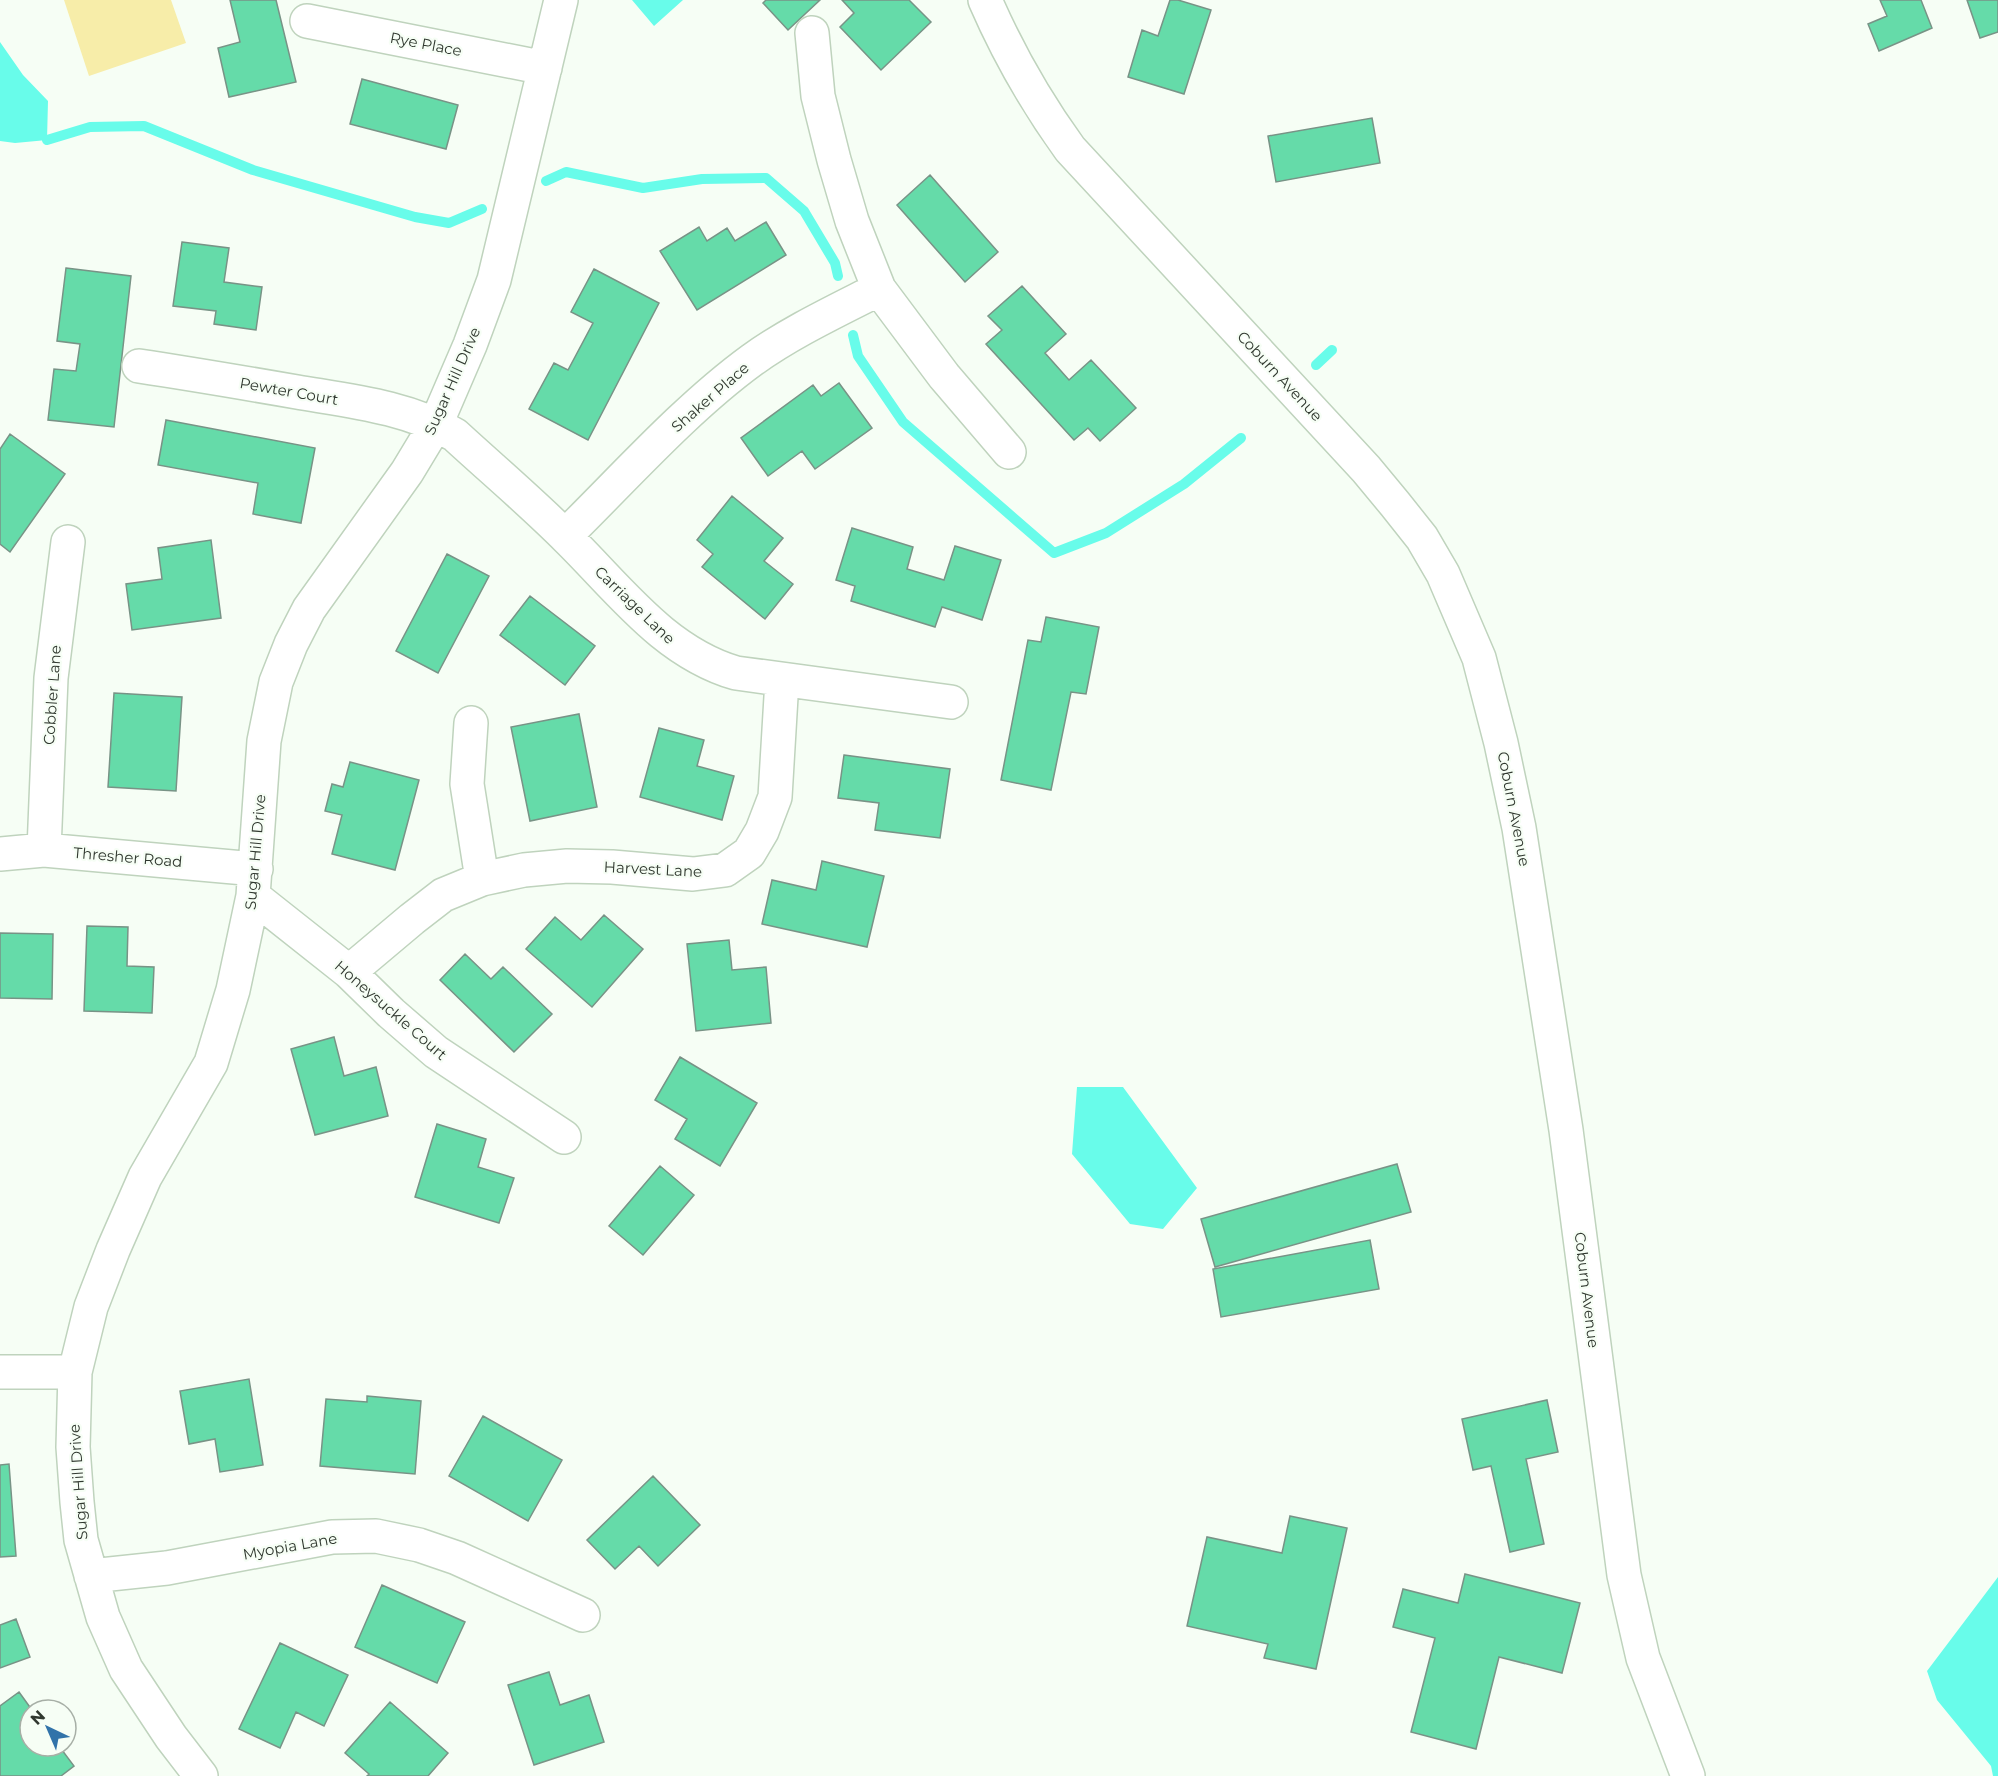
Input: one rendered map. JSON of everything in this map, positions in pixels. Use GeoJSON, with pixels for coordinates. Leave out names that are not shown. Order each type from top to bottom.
{"type":"FeatureCollection","features":[{"type":"Feature","properties":{"kind":"street","name":"Sugar Hill Drive"},"geometry":{"type":"LineString","coordinates":[[201,1776],[171,1737],[126,1669],[104,1617],[91,1576],[81,1540],[76,1491],[73,1447],[75,1372],[91,1307],[117,1239],[145,1177],[211,1062],[233,990],[255,883],[264,741],[276,682],[291,644],[309,609],[407,472],[436,424],[470,345],[494,280],[561,0]]}},
{"type":"Feature","properties":{"kind":"street","name":"Coburn Avenue"},"geometry":{"type":"LineString","coordinates":[[985,0],[1022,78],[1070,149],[1366,469],[1422,538],[1443,574],[1465,620],[1479,658],[1501,743],[1519,828],[1566,1130],[1624,1575],[1643,1658],[1688,1776]]}},
{"type":"Feature","properties":{"kind":"street","name":"Rye Place"},"geometry":{"type":"LineString","coordinates":[[307,21],[545,68]]}},
{"type":"Feature","properties":{"kind":"street"},"geometry":{"type":"LineString","coordinates":[[812,33],[818,96],[834,159],[852,221],[879,289],[944,376],[1009,452]]}},
{"type":"Feature","properties":{"kind":"street","name":"Shaker Place"},"geometry":{"type":"LineString","coordinates":[[565,536],[705,397],[744,366],[801,329],[879,289]]}},
{"type":"Feature","properties":{"kind":"street","name":"Pewter Court"},"geometry":{"type":"LineString","coordinates":[[139,366],[396,411],[436,424]]}},
{"type":"Feature","properties":{"kind":"street","name":"Carriage Lane"},"geometry":{"type":"LineString","coordinates":[[436,424],[455,435],[565,536],[653,626],[694,656],[717,668],[736,674],[951,702]]}},
{"type":"Feature","properties":{"kind":"street","name":"Cobbler Lane"},"geometry":{"type":"LineString","coordinates":[[44,850],[51,678],[68,542]]}},
{"type":"Feature","properties":{"kind":"street","name":"Harvest Lane"},"geometry":{"type":"LineString","coordinates":[[349,972],[443,895],[482,879],[524,870],[567,866],[612,867],[693,874],[725,870],[749,853],[762,831],[775,797],[782,680]]}},
{"type":"Feature","properties":{"kind":"street"},"geometry":{"type":"LineString","coordinates":[[471,723],[467,784],[482,879]]}},
{"type":"Feature","properties":{"kind":"street","name":"Thresher Road"},"geometry":{"type":"LineString","coordinates":[[0,854],[44,850],[255,883]]}},
{"type":"Feature","properties":{"kind":"street","name":"Honeysuckle Court"},"geometry":{"type":"LineString","coordinates":[[255,883],[391,1013],[436,1052],[564,1137]]}},
{"type":"Feature","properties":{"kind":"street"},"geometry":{"type":"LineString","coordinates":[[0,1372],[75,1372]]}},
{"type":"Feature","properties":{"kind":"street","name":"Myopia Lane"},"geometry":{"type":"LineString","coordinates":[[91,1576],[166,1568],[332,1537],[376,1536],[419,1545],[457,1558],[583,1616]]}},
{"type":"Feature","properties":{"kind":"shaded area"},"geometry":{"type":"Polygon","coordinates":[[[64,0],[171,0],[186,43],[89,76],[64,0]]]}},
{"type":"Feature","properties":{"kind":"water"},"geometry":{"type":"Polygon","coordinates":[[[632,0],[683,0],[654,26],[632,0]]]}},
{"type":"Feature","properties":{"kind":"water"},"geometry":{"type":"Polygon","coordinates":[[[0,42],[23,75],[48,101],[47,140],[15,143],[0,141],[0,42]]]}},
{"type":"Feature","properties":{"kind":"water"},"geometry":{"type":"Polygon","coordinates":[[[1077,1087],[1123,1087],[1197,1188],[1163,1229],[1130,1224],[1072,1154],[1077,1087]]]}},
{"type":"Feature","properties":{"kind":"water"},"geometry":{"type":"Polygon","coordinates":[[[1998,1577],[1998,1776],[1993,1776],[1991,1766],[1937,1700],[1927,1671],[1998,1577]]]}},
{"type":"Feature","properties":{"kind":"building"},"geometry":{"type":"Polygon","coordinates":[[[230,0],[276,0],[296,82],[229,97],[218,48],[240,42],[230,0]]]}},
{"type":"Feature","properties":{"kind":"building"},"geometry":{"type":"Polygon","coordinates":[[[766,0],[820,0],[788,30],[763,3],[766,0]]]}},
{"type":"Feature","properties":{"kind":"building"},"geometry":{"type":"Polygon","coordinates":[[[842,0],[909,0],[931,22],[881,70],[840,27],[854,13],[842,0]]]}},
{"type":"Feature","properties":{"kind":"building"},"geometry":{"type":"Polygon","coordinates":[[[1170,0],[1178,0],[1211,10],[1184,94],[1128,77],[1142,30],[1158,36],[1170,0]]]}},
{"type":"Feature","properties":{"kind":"building"},"geometry":{"type":"Polygon","coordinates":[[[1880,0],[1921,0],[1932,28],[1879,51],[1868,24],[1887,16],[1880,0]]]}},
{"type":"Feature","properties":{"kind":"building"},"geometry":{"type":"Polygon","coordinates":[[[1967,0],[1998,0],[1998,32],[1980,38],[1967,0]]]}},
{"type":"Feature","properties":{"kind":"building"},"geometry":{"type":"Polygon","coordinates":[[[362,79],[458,105],[446,149],[350,124],[362,79]]]}},
{"type":"Feature","properties":{"kind":"building"},"geometry":{"type":"Polygon","coordinates":[[[1372,118],[1380,163],[1276,182],[1268,136],[1372,118]]]}},
{"type":"Feature","properties":{"kind":"building"},"geometry":{"type":"Polygon","coordinates":[[[930,175],[998,252],[965,282],[897,205],[930,175]]]}},
{"type":"Feature","properties":{"kind":"building"},"geometry":{"type":"Polygon","coordinates":[[[766,222],[786,255],[697,310],[660,251],[699,227],[707,241],[727,228],[735,241],[766,222]]]}},
{"type":"Feature","properties":{"kind":"building"},"geometry":{"type":"Polygon","coordinates":[[[182,242],[229,248],[224,282],[262,287],[256,330],[214,324],[216,311],[173,306],[182,242]]]}},
{"type":"Feature","properties":{"kind":"building"},"geometry":{"type":"Polygon","coordinates":[[[66,268],[131,276],[114,427],[48,420],[54,369],[76,371],[80,344],[57,341],[66,268]]]}},
{"type":"Feature","properties":{"kind":"building"},"geometry":{"type":"Polygon","coordinates":[[[594,269],[659,303],[588,440],[529,409],[554,363],[568,370],[593,323],[571,312],[594,269]]]}},
{"type":"Feature","properties":{"kind":"building"},"geometry":{"type":"Polygon","coordinates":[[[1022,286],[1066,334],[1045,353],[1069,380],[1091,360],[1136,408],[1100,441],[1088,428],[1074,440],[986,344],[1002,330],[988,316],[1022,286]]]}},
{"type":"Feature","properties":{"kind":"building"},"geometry":{"type":"Polygon","coordinates":[[[839,383],[872,428],[815,469],[802,451],[768,476],[741,438],[813,385],[821,396],[839,383]]]}},
{"type":"Feature","properties":{"kind":"building"},"geometry":{"type":"Polygon","coordinates":[[[166,420],[315,448],[301,523],[253,514],[258,483],[158,465],[166,420]]]}},
{"type":"Feature","properties":{"kind":"building"},"geometry":{"type":"Polygon","coordinates":[[[10,434],[65,474],[10,552],[0,544],[0,449],[10,434]]]}},
{"type":"Feature","properties":{"kind":"building"},"geometry":{"type":"Polygon","coordinates":[[[732,496],[783,538],[764,561],[793,584],[765,619],[702,567],[713,554],[697,540],[732,496]]]}},
{"type":"Feature","properties":{"kind":"building"},"geometry":{"type":"Polygon","coordinates":[[[852,528],[913,547],[907,569],[944,580],[955,546],[1001,560],[982,620],[942,607],[935,627],[851,601],[855,586],[836,580],[852,528]]]}},
{"type":"Feature","properties":{"kind":"building"},"geometry":{"type":"Polygon","coordinates":[[[211,540],[221,618],[132,630],[126,584],[162,579],[158,548],[211,540]]]}},
{"type":"Feature","properties":{"kind":"building"},"geometry":{"type":"Polygon","coordinates":[[[447,554],[489,576],[438,673],[396,651],[447,554]]]}},
{"type":"Feature","properties":{"kind":"building"},"geometry":{"type":"Polygon","coordinates":[[[530,596],[595,646],[565,685],[500,635],[530,596]]]}},
{"type":"Feature","properties":{"kind":"building"},"geometry":{"type":"Polygon","coordinates":[[[1046,617],[1099,627],[1086,694],[1071,692],[1051,790],[1001,780],[1028,640],[1041,642],[1046,617]]]}},
{"type":"Feature","properties":{"kind":"building"},"geometry":{"type":"Polygon","coordinates":[[[114,693],[182,697],[176,791],[108,787],[114,693]]]}},
{"type":"Feature","properties":{"kind":"building"},"geometry":{"type":"Polygon","coordinates":[[[579,714],[597,807],[530,821],[511,727],[579,714]]]}},
{"type":"Feature","properties":{"kind":"building"},"geometry":{"type":"Polygon","coordinates":[[[659,728],[704,740],[697,766],[734,776],[722,820],[640,797],[659,728]]]}},
{"type":"Feature","properties":{"kind":"building"},"geometry":{"type":"Polygon","coordinates":[[[844,755],[950,769],[940,838],[875,830],[879,803],[838,798],[844,755]]]}},
{"type":"Feature","properties":{"kind":"building"},"geometry":{"type":"Polygon","coordinates":[[[350,762],[419,780],[395,870],[332,854],[342,815],[325,811],[332,784],[343,787],[350,762]]]}},
{"type":"Feature","properties":{"kind":"building"},"geometry":{"type":"Polygon","coordinates":[[[822,861],[884,876],[867,947],[762,924],[772,880],[816,890],[822,861]]]}},
{"type":"Feature","properties":{"kind":"building"},"geometry":{"type":"Polygon","coordinates":[[[604,915],[643,949],[592,1007],[526,949],[555,917],[581,940],[604,915]]]}},
{"type":"Feature","properties":{"kind":"building"},"geometry":{"type":"Polygon","coordinates":[[[87,926],[128,927],[127,966],[154,967],[152,1013],[84,1011],[87,926]]]}},
{"type":"Feature","properties":{"kind":"building"},"geometry":{"type":"Polygon","coordinates":[[[0,933],[53,934],[52,999],[0,998],[0,933]]]}},
{"type":"Feature","properties":{"kind":"building"},"geometry":{"type":"Polygon","coordinates":[[[729,940],[732,970],[766,967],[771,1023],[696,1031],[687,944],[729,940]]]}},
{"type":"Feature","properties":{"kind":"building"},"geometry":{"type":"Polygon","coordinates":[[[465,954],[491,979],[503,967],[552,1014],[514,1052],[440,980],[465,954]]]}},
{"type":"Feature","properties":{"kind":"building"},"geometry":{"type":"Polygon","coordinates":[[[334,1037],[344,1076],[376,1067],[388,1116],[315,1135],[291,1049],[334,1037]]]}},
{"type":"Feature","properties":{"kind":"building"},"geometry":{"type":"Polygon","coordinates":[[[680,1057],[757,1103],[720,1166],[675,1139],[687,1119],[655,1100],[680,1057]]]}},
{"type":"Feature","properties":{"kind":"building"},"geometry":{"type":"Polygon","coordinates":[[[437,1124],[486,1139],[478,1167],[514,1178],[499,1223],[415,1197],[437,1124]]]}},
{"type":"Feature","properties":{"kind":"building"},"geometry":{"type":"Polygon","coordinates":[[[1397,1164],[1411,1212],[1215,1267],[1201,1219],[1397,1164]]]}},
{"type":"Feature","properties":{"kind":"building"},"geometry":{"type":"Polygon","coordinates":[[[660,1166],[694,1195],[643,1255],[609,1226],[660,1166]]]}},
{"type":"Feature","properties":{"kind":"building"},"geometry":{"type":"Polygon","coordinates":[[[1370,1240],[1379,1289],[1221,1317],[1213,1269],[1370,1240]]]}},
{"type":"Feature","properties":{"kind":"building"},"geometry":{"type":"Polygon","coordinates":[[[249,1379],[263,1465],[220,1472],[215,1439],[189,1444],[180,1391],[249,1379]]]}},
{"type":"Feature","properties":{"kind":"building"},"geometry":{"type":"Polygon","coordinates":[[[367,1396],[421,1401],[415,1474],[320,1466],[326,1399],[367,1402],[367,1396]]]}},
{"type":"Feature","properties":{"kind":"building"},"geometry":{"type":"Polygon","coordinates":[[[1547,1400],[1558,1452],[1526,1459],[1544,1544],[1510,1552],[1491,1466],[1473,1470],[1462,1419],[1547,1400]]]}},
{"type":"Feature","properties":{"kind":"building"},"geometry":{"type":"Polygon","coordinates":[[[483,1416],[562,1460],[528,1521],[449,1476],[483,1416]]]}},
{"type":"Feature","properties":{"kind":"building"},"geometry":{"type":"Polygon","coordinates":[[[9,1464],[16,1556],[0,1557],[0,1465],[9,1464]]]}},
{"type":"Feature","properties":{"kind":"building"},"geometry":{"type":"Polygon","coordinates":[[[653,1476],[700,1525],[658,1566],[639,1546],[615,1569],[587,1540],[653,1476]]]}},
{"type":"Feature","properties":{"kind":"building"},"geometry":{"type":"Polygon","coordinates":[[[1290,1516],[1347,1528],[1316,1669],[1264,1658],[1268,1644],[1187,1626],[1207,1537],[1282,1553],[1290,1516]]]}},
{"type":"Feature","properties":{"kind":"building"},"geometry":{"type":"Polygon","coordinates":[[[1465,1574],[1580,1603],[1562,1673],[1499,1657],[1476,1749],[1411,1732],[1435,1638],[1393,1627],[1403,1589],[1458,1603],[1465,1574]]]}},
{"type":"Feature","properties":{"kind":"building"},"geometry":{"type":"Polygon","coordinates":[[[382,1585],[465,1622],[437,1683],[355,1647],[382,1585]]]}},
{"type":"Feature","properties":{"kind":"building"},"geometry":{"type":"Polygon","coordinates":[[[16,1619],[30,1657],[0,1668],[0,1625],[16,1619]]]}},
{"type":"Feature","properties":{"kind":"building"},"geometry":{"type":"Polygon","coordinates":[[[280,1643],[348,1675],[324,1726],[296,1712],[280,1748],[239,1729],[280,1643]]]}},
{"type":"Feature","properties":{"kind":"building"},"geometry":{"type":"Polygon","coordinates":[[[549,1672],[560,1705],[589,1695],[604,1742],[534,1765],[508,1685],[549,1672]]]}},
{"type":"Feature","properties":{"kind":"building"},"geometry":{"type":"Polygon","coordinates":[[[19,1692],[23,1698],[18,1698],[18,1758],[68,1758],[74,1766],[61,1776],[0,1776],[0,1706],[19,1692]]]}},
{"type":"Feature","properties":{"kind":"building"},"geometry":{"type":"Polygon","coordinates":[[[390,1702],[448,1753],[428,1776],[367,1776],[369,1774],[345,1753],[390,1702]]]}},
{"type":"Feature","properties":{"kind":"waterway"},"geometry":{"type":"LineString","coordinates":[[47,140],[90,127],[144,126],[253,170],[415,217],[449,223],[482,209]]}},
{"type":"Feature","properties":{"kind":"waterway"},"geometry":{"type":"LineString","coordinates":[[546,181],[566,172],[643,188],[702,179],[766,178],[804,211],[835,263],[838,276]]}},
{"type":"Feature","properties":{"kind":"waterway"},"geometry":{"type":"LineString","coordinates":[[853,335],[858,356],[903,422],[1054,553],[1106,533],[1184,484],[1241,438]]}},
{"type":"Feature","properties":{"kind":"waterway"},"geometry":{"type":"LineString","coordinates":[[1316,365],[1332,350]]}}]}
